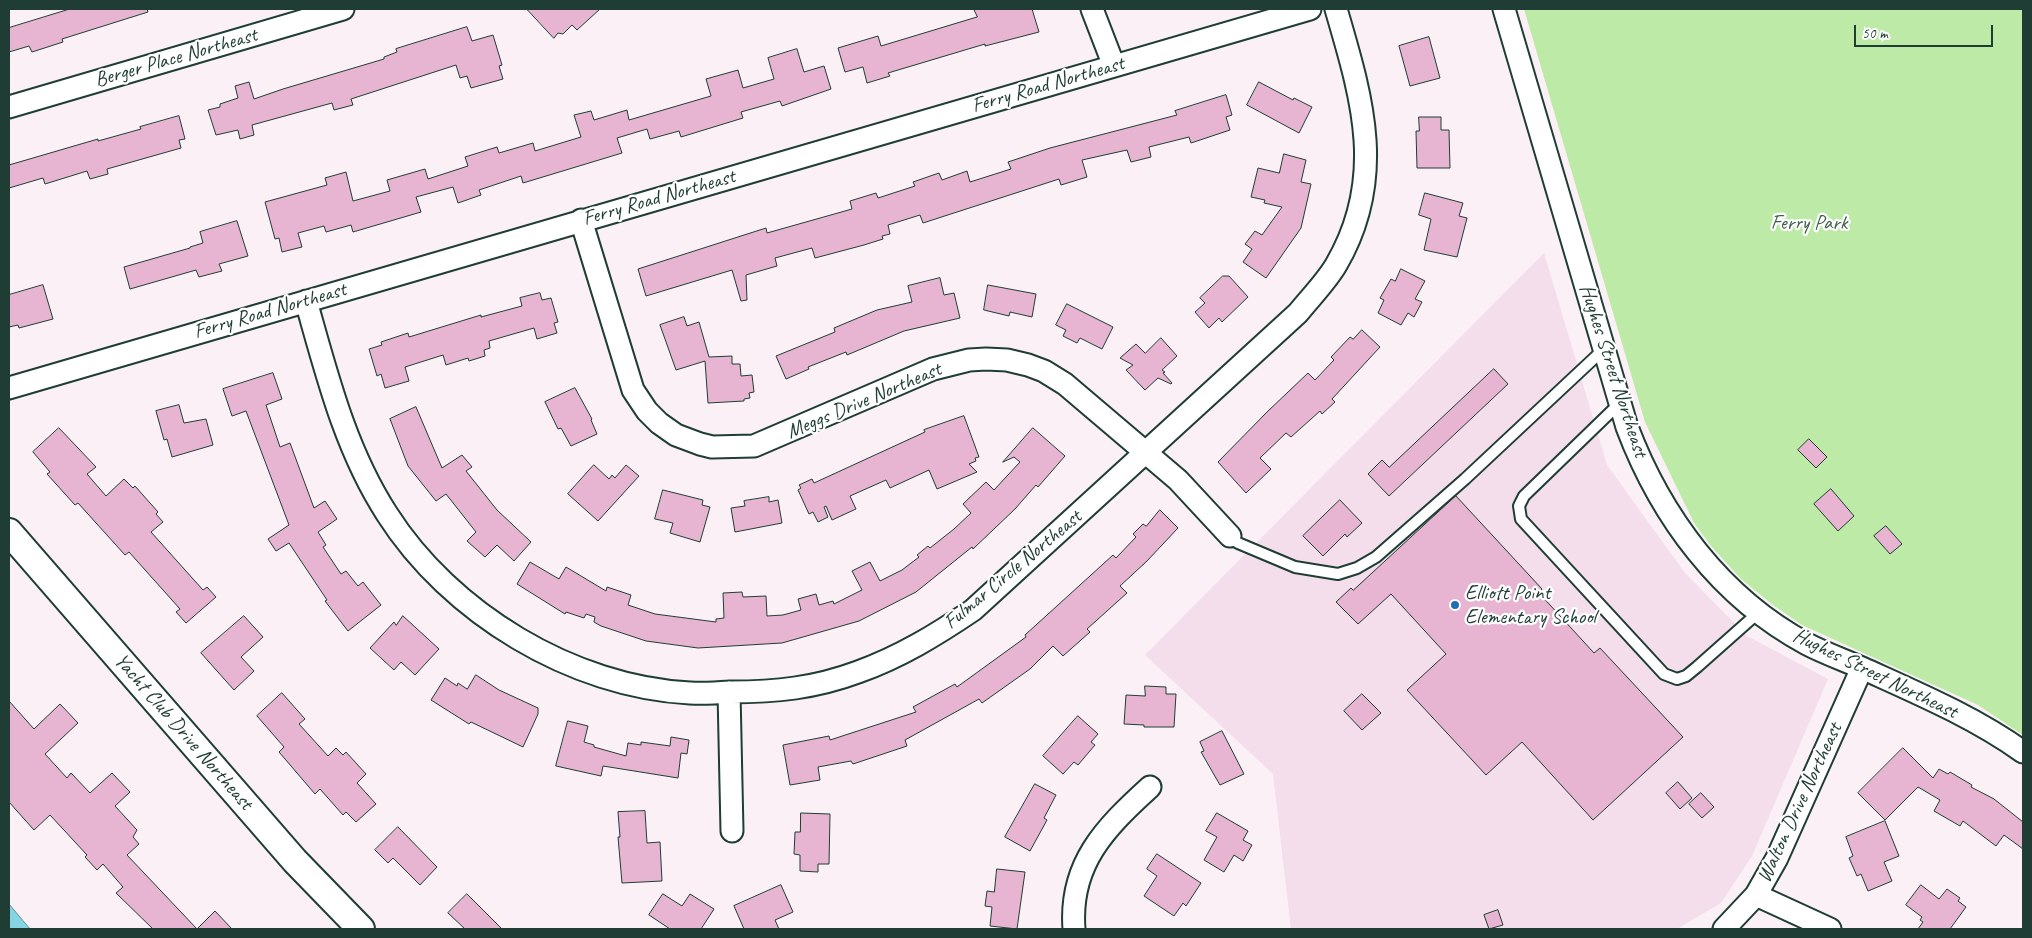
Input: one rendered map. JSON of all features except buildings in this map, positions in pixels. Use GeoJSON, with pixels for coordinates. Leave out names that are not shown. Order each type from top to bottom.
{"type":"FeatureCollection","features":[{"type":"Feature","properties":{"kind":"street","name":"Berger Place Northeast"},"geometry":{"type":"LineString","coordinates":[[9,107],[343,9]]}},
{"type":"Feature","properties":{"kind":"street"},"geometry":{"type":"LineString","coordinates":[[1092,9],[1114,66]]}},
{"type":"Feature","properties":{"kind":"street","name":"Ferry Road Northeast"},"geometry":{"type":"LineString","coordinates":[[9,388],[1310,9]]}},
{"type":"Feature","properties":{"kind":"street","name":"Fulmar Circle Northeast"},"geometry":{"type":"LineString","coordinates":[[306,301],[339,414],[356,458],[375,496],[403,537],[451,590],[505,631],[542,651],[588,672],[637,686],[689,693],[772,692],[822,683],[858,672],[904,652],[934,636],[973,610],[1298,313],[1335,267],[1354,225],[1364,184],[1366,159],[1365,129],[1356,79],[1336,9]]}},
{"type":"Feature","properties":{"kind":"street","name":"Hughes Street Northeast"},"geometry":{"type":"LineString","coordinates":[[1504,9],[1620,403],[1638,456],[1656,492],[1676,525],[1695,550],[1721,578],[1759,612],[1808,644],[1962,715],[2023,752]]}},
{"type":"Feature","properties":{"kind":"street","name":"Meggs Drive Northeast"},"geometry":{"type":"LineString","coordinates":[[581,220],[633,390],[659,423],[676,434],[712,447],[754,446],[933,369],[970,360],[1007,360],[1028,365],[1058,380],[1178,480],[1230,536]]}},
{"type":"Feature","properties":{"kind":"street","name":"Yacht Club Drive Northeast"},"geometry":{"type":"LineString","coordinates":[[9,532],[295,861],[361,929]]}},
{"type":"Feature","properties":{"kind":"street","name":"Walton Drive Northeast"},"geometry":{"type":"LineString","coordinates":[[1724,929],[1756,895],[1777,858],[1862,668]]}},
{"type":"Feature","properties":{"kind":"street"},"geometry":{"type":"LineString","coordinates":[[729,692],[732,832]]}},
{"type":"Feature","properties":{"kind":"street"},"geometry":{"type":"LineString","coordinates":[[1074,929],[1077,886],[1086,859],[1108,827],[1150,787]]}},
{"type":"Feature","properties":{"kind":"street"},"geometry":{"type":"LineString","coordinates":[[1756,895],[1830,929]]}},
{"type":"Feature","properties":{"kind":"lane"},"geometry":{"type":"LineString","coordinates":[[1230,536],[1238,543],[1295,567],[1338,574],[1357,568],[1376,557],[1466,479],[1604,349]]}},
{"type":"Feature","properties":{"kind":"lane"},"geometry":{"type":"LineString","coordinates":[[1620,403],[1524,496],[1519,506],[1521,519],[1664,674],[1677,679],[1686,676],[1698,668],[1759,612]]}},
{"type":"Feature","properties":{"kind":"shaded area","name":"Elliott Point Elementary School"},"geometry":{"type":"Polygon","coordinates":[[[1544,253],[1607,465],[1685,573],[1747,636],[1828,679],[1752,856],[1721,903],[1677,929],[1291,929],[1273,774],[1145,655],[1544,253]]]}},
{"type":"Feature","properties":{"kind":"green space","name":"Ferry Park"},"geometry":{"type":"Polygon","coordinates":[[[1524,9],[2023,9],[2023,735],[1978,705],[1802,625],[1741,579],[1711,546],[1694,523],[1645,422],[1524,9]]]}},
{"type":"Feature","properties":{"kind":"water"},"geometry":{"type":"Polygon","coordinates":[[[9,904],[30,929],[9,929],[9,904]]]}},
{"type":"Feature","properties":{"kind":"place","name":"Elliott Point Elementary School"},"geometry":{"type":"Point","coordinates":[1455,605]}}]}
